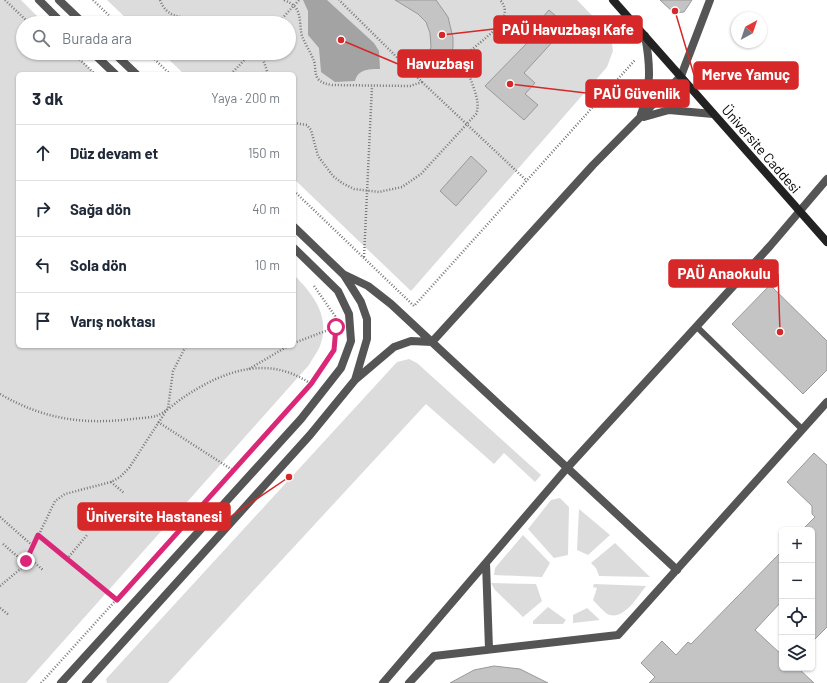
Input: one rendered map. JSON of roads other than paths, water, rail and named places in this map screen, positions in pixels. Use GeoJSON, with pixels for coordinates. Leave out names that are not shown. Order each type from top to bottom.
{"type":"FeatureCollection","features":[{"type":"Feature","properties":{"kind":"main road","name":"Üniversite Caddesi"},"geometry":{"type":"LineString","coordinates":[[613,0],[681,76],[799,213],[827,242]]}},
{"type":"Feature","properties":{"kind":"street"},"geometry":{"type":"LineString","coordinates":[[39,0],[55,16]]}},
{"type":"Feature","properties":{"kind":"street"},"geometry":{"type":"LineString","coordinates":[[59,0],[76,16]]}},
{"type":"Feature","properties":{"kind":"street"},"geometry":{"type":"LineString","coordinates":[[432,342],[594,165],[681,76],[710,0]]}},
{"type":"Feature","properties":{"kind":"street"},"geometry":{"type":"LineString","coordinates":[[639,119],[646,100],[649,84],[649,60],[645,36]]}},
{"type":"Feature","properties":{"kind":"street"},"geometry":{"type":"LineString","coordinates":[[100,60],[113,72]]}},
{"type":"Feature","properties":{"kind":"street"},"geometry":{"type":"LineString","coordinates":[[121,60],[134,72]]}},
{"type":"Feature","properties":{"kind":"street"},"geometry":{"type":"LineString","coordinates":[[639,119],[654,113],[669,110],[714,114]]}},
{"type":"Feature","properties":{"kind":"street"},"geometry":{"type":"LineString","coordinates":[[383,683],[567,468],[770,246],[827,179]]}},
{"type":"Feature","properties":{"kind":"street"},"geometry":{"type":"LineString","coordinates":[[296,229],[344,275],[361,302],[367,319],[367,339],[355,380]]}},
{"type":"Feature","properties":{"kind":"street"},"geometry":{"type":"LineString","coordinates":[[61,683],[300,419],[341,368],[351,341],[350,314],[338,291],[296,250]]}},
{"type":"Feature","properties":{"kind":"street"},"geometry":{"type":"LineString","coordinates":[[343,274],[368,286],[391,304],[677,570]]}},
{"type":"Feature","properties":{"kind":"street"},"geometry":{"type":"LineString","coordinates":[[86,683],[310,435],[355,380],[394,347],[411,341],[432,342]]}},
{"type":"Feature","properties":{"kind":"street"},"geometry":{"type":"LineString","coordinates":[[409,683],[434,656],[618,635],[827,402]]}},
{"type":"Feature","properties":{"kind":"street"},"geometry":{"type":"LineString","coordinates":[[486,563],[489,649]]}},
{"type":"Feature","properties":{"kind":"lane"},"geometry":{"type":"LineString","coordinates":[[697,326],[802,429]]}},
{"type":"Feature","properties":{"kind":"place","name":"Merve Yamuç"},"geometry":{"type":"Point","coordinates":[675,11]}},
{"type":"Feature","properties":{"kind":"place","name":"PAÜ Havuzbaşı Kafe"},"geometry":{"type":"Point","coordinates":[442,35]}},
{"type":"Feature","properties":{"kind":"place","name":"Havuzbaşı"},"geometry":{"type":"Point","coordinates":[341,40]}},
{"type":"Feature","properties":{"kind":"place","name":"PAÜ Güvenlik"},"geometry":{"type":"Point","coordinates":[510,84]}},
{"type":"Feature","properties":{"kind":"place","name":"PAÜ Anaokulu"},"geometry":{"type":"Point","coordinates":[780,332]}},
{"type":"Feature","properties":{"kind":"place","name":"Üniversite Hastanesi"},"geometry":{"type":"Point","coordinates":[289,477]}}]}
